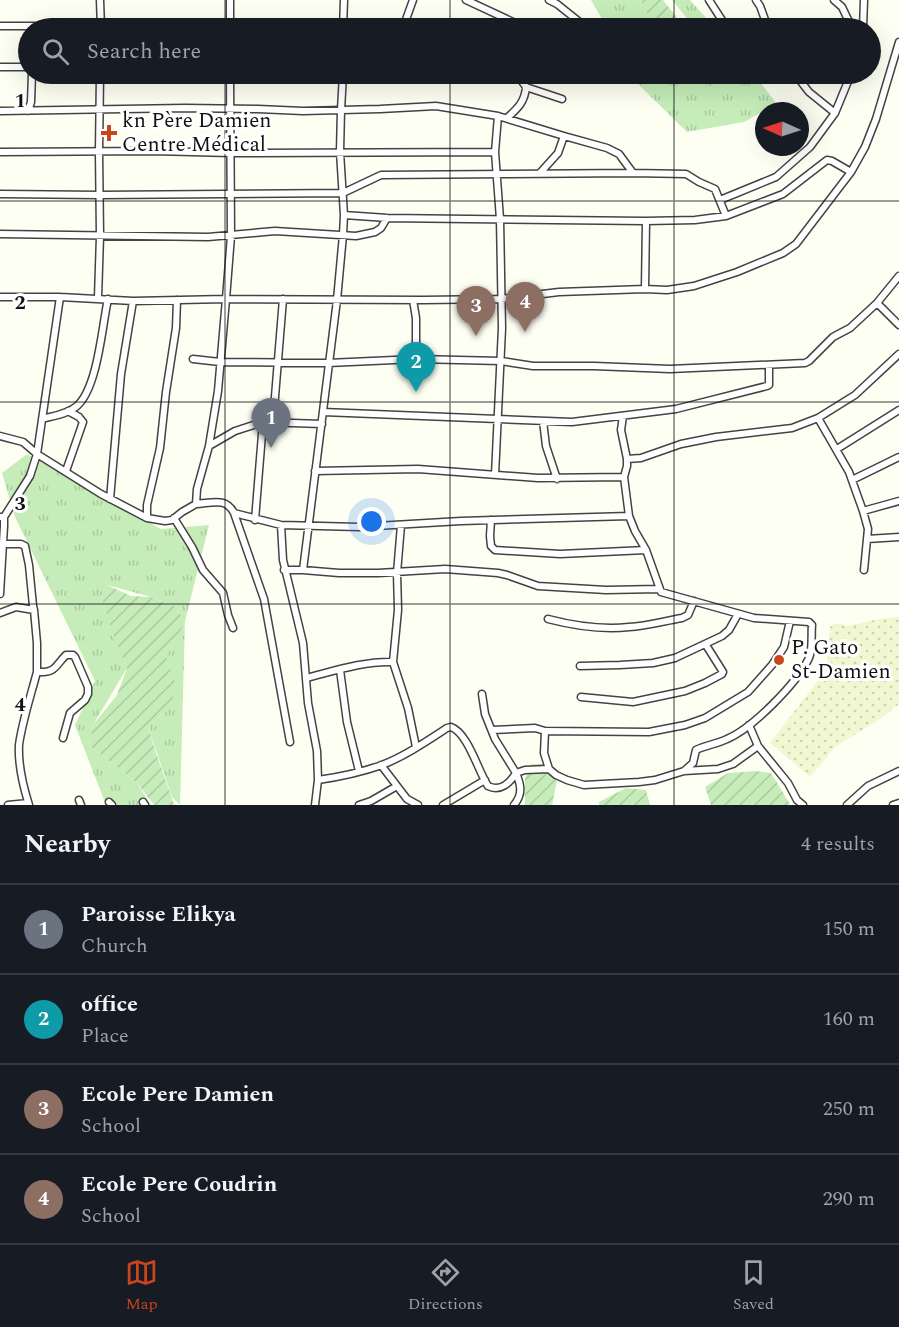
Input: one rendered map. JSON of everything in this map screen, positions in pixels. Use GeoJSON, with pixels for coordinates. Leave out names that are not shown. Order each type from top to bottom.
{"type":"FeatureCollection","features":[{"type":"Feature","properties":{"kind":"street"},"geometry":{"type":"LineString","coordinates":[[100,0],[101,18]]}},
{"type":"Feature","properties":{"kind":"street"},"geometry":{"type":"LineString","coordinates":[[230,0],[230,18]]}},
{"type":"Feature","properties":{"kind":"street"},"geometry":{"type":"LineString","coordinates":[[343,18],[344,0]]}},
{"type":"Feature","properties":{"kind":"street"},"geometry":{"type":"LineString","coordinates":[[407,18],[413,0]]}},
{"type":"Feature","properties":{"kind":"street"},"geometry":{"type":"LineString","coordinates":[[466,0],[505,18]]}},
{"type":"Feature","properties":{"kind":"street"},"geometry":{"type":"LineString","coordinates":[[549,0],[574,18]]}},
{"type":"Feature","properties":{"kind":"street"},"geometry":{"type":"LineString","coordinates":[[709,0],[721,18]]}},
{"type":"Feature","properties":{"kind":"street"},"geometry":{"type":"LineString","coordinates":[[756,0],[764,18]]}},
{"type":"Feature","properties":{"kind":"street"},"geometry":{"type":"LineString","coordinates":[[834,0],[842,7],[847,18]]}},
{"type":"Feature","properties":{"kind":"street"},"geometry":{"type":"LineString","coordinates":[[863,18],[864,0]]}},
{"type":"Feature","properties":{"kind":"street"},"geometry":{"type":"LineString","coordinates":[[0,26],[18,26]]}},
{"type":"Feature","properties":{"kind":"street"},"geometry":{"type":"LineString","coordinates":[[0,297],[133,300],[413,300],[501,298],[559,292],[667,290],[694,286],[737,272],[783,253],[796,244],[851,172],[865,147],[876,119],[899,42]]}},
{"type":"Feature","properties":{"kind":"street"},"geometry":{"type":"LineString","coordinates":[[0,67],[18,67]]}},
{"type":"Feature","properties":{"kind":"street"},"geometry":{"type":"LineString","coordinates":[[28,111],[32,84]]}},
{"type":"Feature","properties":{"kind":"street"},"geometry":{"type":"LineString","coordinates":[[98,298],[100,84]]}},
{"type":"Feature","properties":{"kind":"street"},"geometry":{"type":"LineString","coordinates":[[196,504],[197,489],[209,446],[218,391],[226,299],[231,236],[230,84]]}},
{"type":"Feature","properties":{"kind":"street"},"geometry":{"type":"LineString","coordinates":[[303,570],[343,236],[340,152],[342,84]]}},
{"type":"Feature","properties":{"kind":"street"},"geometry":{"type":"LineString","coordinates":[[523,84],[526,87],[562,99]]}},
{"type":"Feature","properties":{"kind":"street"},"geometry":{"type":"LineString","coordinates":[[803,84],[835,113]]}},
{"type":"Feature","properties":{"kind":"street"},"geometry":{"type":"LineString","coordinates":[[720,200],[779,175],[810,147],[835,113],[847,84]]}},
{"type":"Feature","properties":{"kind":"street"},"geometry":{"type":"LineString","coordinates":[[507,118],[521,105],[526,87]]}},
{"type":"Feature","properties":{"kind":"street"},"geometry":{"type":"LineString","coordinates":[[0,111],[230,108],[303,111],[380,110],[436,105],[507,118],[587,141],[619,154],[633,172]]}},
{"type":"Feature","properties":{"kind":"street"},"geometry":{"type":"LineString","coordinates":[[495,476],[502,328],[500,219],[495,152],[498,116]]}},
{"type":"Feature","properties":{"kind":"street"},"geometry":{"type":"LineString","coordinates":[[540,173],[558,153],[564,136]]}},
{"type":"Feature","properties":{"kind":"street"},"geometry":{"type":"LineString","coordinates":[[0,152],[495,152]]}},
{"type":"Feature","properties":{"kind":"street"},"geometry":{"type":"LineString","coordinates":[[344,215],[387,218],[695,220],[726,216],[783,194],[824,161],[829,160],[851,172]]}},
{"type":"Feature","properties":{"kind":"street"},"geometry":{"type":"LineString","coordinates":[[0,194],[343,193],[381,175],[633,172],[687,175],[714,188],[726,216]]}},
{"type":"Feature","properties":{"kind":"street"},"geometry":{"type":"LineString","coordinates":[[0,234],[208,237],[275,231],[356,236],[375,232],[381,228],[387,218]]}},
{"type":"Feature","properties":{"kind":"street"},"geometry":{"type":"LineString","coordinates":[[645,289],[646,221]]}},
{"type":"Feature","properties":{"kind":"street"},"geometry":{"type":"LineString","coordinates":[[193,359],[220,363],[328,363],[416,359],[501,361],[533,366],[670,369],[807,362],[833,337],[849,328],[877,303],[899,276]]}},
{"type":"Feature","properties":{"kind":"street"},"geometry":{"type":"LineString","coordinates":[[0,594],[4,544],[2,517],[30,476],[37,454],[60,297]]}},
{"type":"Feature","properties":{"kind":"street"},"geometry":{"type":"LineString","coordinates":[[42,419],[78,406],[86,395],[100,350],[108,298]]}},
{"type":"Feature","properties":{"kind":"street"},"geometry":{"type":"LineString","coordinates":[[255,520],[263,422],[274,409],[283,299]]}},
{"type":"Feature","properties":{"kind":"street"},"geometry":{"type":"LineString","coordinates":[[110,499],[120,374],[133,300]]}},
{"type":"Feature","properties":{"kind":"street"},"geometry":{"type":"LineString","coordinates":[[147,518],[147,505],[160,447],[176,328],[177,300]]}},
{"type":"Feature","properties":{"kind":"street"},"geometry":{"type":"LineString","coordinates":[[413,300],[416,318],[416,359]]}},
{"type":"Feature","properties":{"kind":"street"},"geometry":{"type":"LineString","coordinates":[[877,303],[899,325]]}},
{"type":"Feature","properties":{"kind":"street"},"geometry":{"type":"LineString","coordinates":[[627,459],[642,458],[681,444],[716,437],[792,428],[818,418],[855,394],[899,354]]}},
{"type":"Feature","properties":{"kind":"street"},"geometry":{"type":"LineString","coordinates":[[323,412],[572,422],[678,408],[767,386],[769,385],[769,365]]}},
{"type":"Feature","properties":{"kind":"street"},"geometry":{"type":"LineString","coordinates":[[837,449],[899,410]]}},
{"type":"Feature","properties":{"kind":"street"},"geometry":{"type":"LineString","coordinates":[[66,471],[83,422],[68,411]]}},
{"type":"Feature","properties":{"kind":"street"},"geometry":{"type":"LineString","coordinates":[[623,416],[621,430],[627,459],[624,477],[629,516],[646,550],[659,589],[663,594],[754,618],[811,623],[812,625],[809,657],[786,690],[749,725],[729,738],[696,750],[693,763],[684,771]]}},
{"type":"Feature","properties":{"kind":"street"},"geometry":{"type":"LineString","coordinates":[[818,418],[837,449],[852,480],[863,511],[868,529],[864,570]]}},
{"type":"Feature","properties":{"kind":"street"},"geometry":{"type":"LineString","coordinates":[[543,421],[546,446],[557,479]]}},
{"type":"Feature","properties":{"kind":"street"},"geometry":{"type":"LineString","coordinates":[[209,446],[235,430],[263,422],[322,424]]}},
{"type":"Feature","properties":{"kind":"street"},"geometry":{"type":"LineString","coordinates":[[0,436],[23,442],[37,454],[110,499],[147,518],[165,521],[196,504],[223,502],[228,504],[234,513],[264,599],[290,742]]}},
{"type":"Feature","properties":{"kind":"street"},"geometry":{"type":"LineString","coordinates":[[852,480],[899,458]]}},
{"type":"Feature","properties":{"kind":"street"},"geometry":{"type":"LineString","coordinates":[[315,471],[418,469],[557,479],[624,477]]}},
{"type":"Feature","properties":{"kind":"street"},"geometry":{"type":"LineString","coordinates":[[863,511],[899,501]]}},
{"type":"Feature","properties":{"kind":"street"},"geometry":{"type":"LineString","coordinates":[[234,513],[281,525],[359,526],[629,516]]}},
{"type":"Feature","properties":{"kind":"street"},"geometry":{"type":"LineString","coordinates":[[174,518],[203,570],[223,593],[233,628]]}},
{"type":"Feature","properties":{"kind":"street"},"geometry":{"type":"LineString","coordinates":[[490,520],[491,546],[495,550],[560,554],[646,550]]}},
{"type":"Feature","properties":{"kind":"street"},"geometry":{"type":"LineString","coordinates":[[281,525],[284,570],[303,643],[308,703],[319,767],[315,805]]}},
{"type":"Feature","properties":{"kind":"street"},"geometry":{"type":"LineString","coordinates":[[401,525],[397,573],[398,610],[393,662],[408,708],[416,747]]}},
{"type":"Feature","properties":{"kind":"street"},"geometry":{"type":"LineString","coordinates":[[867,539],[899,537]]}},
{"type":"Feature","properties":{"kind":"street"},"geometry":{"type":"LineString","coordinates":[[4,544],[23,544],[25,546],[37,643],[37,672],[20,744],[21,769],[28,804],[8,805]]}},
{"type":"Feature","properties":{"kind":"street"},"geometry":{"type":"LineString","coordinates":[[284,570],[397,573],[445,569],[498,573],[538,586],[606,590],[659,589]]}},
{"type":"Feature","properties":{"kind":"street"},"geometry":{"type":"LineString","coordinates":[[548,619],[591,628],[630,627],[682,618],[688,615],[694,601]]}},
{"type":"Feature","properties":{"kind":"street"},"geometry":{"type":"LineString","coordinates":[[0,613],[16,607],[34,610]]}},
{"type":"Feature","properties":{"kind":"street"},"geometry":{"type":"LineString","coordinates":[[580,666],[653,663],[675,658],[722,636],[729,630],[738,614]]}},
{"type":"Feature","properties":{"kind":"street"},"geometry":{"type":"LineString","coordinates":[[492,730],[538,728],[545,731],[651,731],[685,725],[705,718],[748,692],[772,665],[784,647],[790,621]]}},
{"type":"Feature","properties":{"kind":"street"},"geometry":{"type":"LineString","coordinates":[[581,697],[633,702],[685,691],[705,683],[723,672],[706,645]]}},
{"type":"Feature","properties":{"kind":"street"},"geometry":{"type":"LineString","coordinates":[[37,672],[54,670],[63,658],[73,655],[88,687],[87,697],[70,713],[63,738]]}},
{"type":"Feature","properties":{"kind":"street"},"geometry":{"type":"LineString","coordinates":[[306,678],[373,663],[393,662]]}},
{"type":"Feature","properties":{"kind":"street"},"geometry":{"type":"LineString","coordinates":[[340,670],[347,722],[359,771]]}},
{"type":"Feature","properties":{"kind":"street"},"geometry":{"type":"LineString","coordinates":[[482,694],[485,714],[503,754],[521,785],[519,799],[514,805]]}},
{"type":"Feature","properties":{"kind":"street"},"geometry":{"type":"LineString","coordinates":[[749,725],[758,746],[803,805]]}},
{"type":"Feature","properties":{"kind":"street"},"geometry":{"type":"LineString","coordinates":[[318,780],[381,765],[447,728],[454,727],[464,739],[485,780],[492,788],[500,788],[510,782],[516,773],[525,770],[549,769]]}},
{"type":"Feature","properties":{"kind":"street"},"geometry":{"type":"LineString","coordinates":[[545,731],[544,753],[549,769],[567,780],[584,784],[639,782],[655,780],[684,771],[715,769],[733,764],[758,746]]}},
{"type":"Feature","properties":{"kind":"street"},"geometry":{"type":"LineString","coordinates":[[381,765],[407,799],[418,805]]}},
{"type":"Feature","properties":{"kind":"street"},"geometry":{"type":"LineString","coordinates":[[847,805],[868,786],[899,771]]}},
{"type":"Feature","properties":{"kind":"street"},"geometry":{"type":"LineString","coordinates":[[443,805],[485,780]]}},
{"type":"Feature","properties":{"kind":"street"},"geometry":{"type":"LineString","coordinates":[[359,805],[397,786]]}},
{"type":"Feature","properties":{"kind":"street"},"geometry":{"type":"LineString","coordinates":[[893,805],[899,803]]}},
{"type":"Feature","properties":{"kind":"green space"},"geometry":{"type":"Polygon","coordinates":[[[591,0],[648,0],[658,18],[601,18],[591,0]]]}},
{"type":"Feature","properties":{"kind":"green space"},"geometry":{"type":"Polygon","coordinates":[[[641,0],[663,0],[677,18],[649,18],[641,0]]]}},
{"type":"Feature","properties":{"kind":"green space"},"geometry":{"type":"Polygon","coordinates":[[[672,0],[690,0],[706,18],[687,18],[672,0]]]}},
{"type":"Feature","properties":{"kind":"green space"},"geometry":{"type":"Polygon","coordinates":[[[638,84],[762,84],[775,102],[755,102],[755,116],[744,122],[687,132],[638,84]]]}},
{"type":"Feature","properties":{"kind":"green space"},"geometry":{"type":"Polygon","coordinates":[[[706,84],[723,84],[723,85],[708,86],[706,84]]]}},
{"type":"Feature","properties":{"kind":"green space"},"geometry":{"type":"Polygon","coordinates":[[[27,454],[161,529],[209,525],[185,621],[180,805],[172,797],[148,727],[167,710],[166,657],[174,606],[107,585],[101,596],[127,668],[93,725],[89,745],[137,783],[151,805],[106,805],[75,725],[95,681],[15,517],[2,473],[27,454]]]}},
{"type":"Feature","properties":{"kind":"green space"},"geometry":{"type":"Polygon","coordinates":[[[107,585],[131,596],[151,597],[174,606],[185,621],[166,657],[177,688],[167,710],[148,727],[176,805],[154,805],[137,783],[89,745],[93,725],[117,695],[127,668],[101,596],[107,585]]]}},
{"type":"Feature","properties":{"kind":"green space"},"geometry":{"type":"Polygon","coordinates":[[[899,617],[899,704],[880,719],[835,747],[810,777],[770,743],[826,670],[830,627],[834,624],[847,626],[899,617]]]}},
{"type":"Feature","properties":{"kind":"green space"},"geometry":{"type":"Polygon","coordinates":[[[531,764],[543,764],[557,781],[552,805],[525,805],[525,778],[531,764]]]}},
{"type":"Feature","properties":{"kind":"green space"},"geometry":{"type":"Polygon","coordinates":[[[756,771],[771,773],[790,804],[711,805],[705,787],[728,773],[756,771]]]}},
{"type":"Feature","properties":{"kind":"green space"},"geometry":{"type":"Polygon","coordinates":[[[626,788],[646,790],[650,805],[599,805],[599,802],[626,788]]]}},
{"type":"Feature","properties":{"kind":"place","name":"kn Père Damien Centre Médical"},"geometry":{"type":"Point","coordinates":[109,133]}},
{"type":"Feature","properties":{"kind":"place","name":"Ecole Pere Coudrin"},"geometry":{"type":"Point","coordinates":[525,332]}},
{"type":"Feature","properties":{"kind":"place","name":"Ecole Pere Damien"},"geometry":{"type":"Point","coordinates":[476,336]}},
{"type":"Feature","properties":{"kind":"place","name":"office"},"geometry":{"type":"Point","coordinates":[416,392]}},
{"type":"Feature","properties":{"kind":"place","name":"Paroisse Elikya"},"geometry":{"type":"Point","coordinates":[271,448]}},
{"type":"Feature","properties":{"kind":"place","name":"P. Gato St-Damien"},"geometry":{"type":"Point","coordinates":[779,660]}}]}
